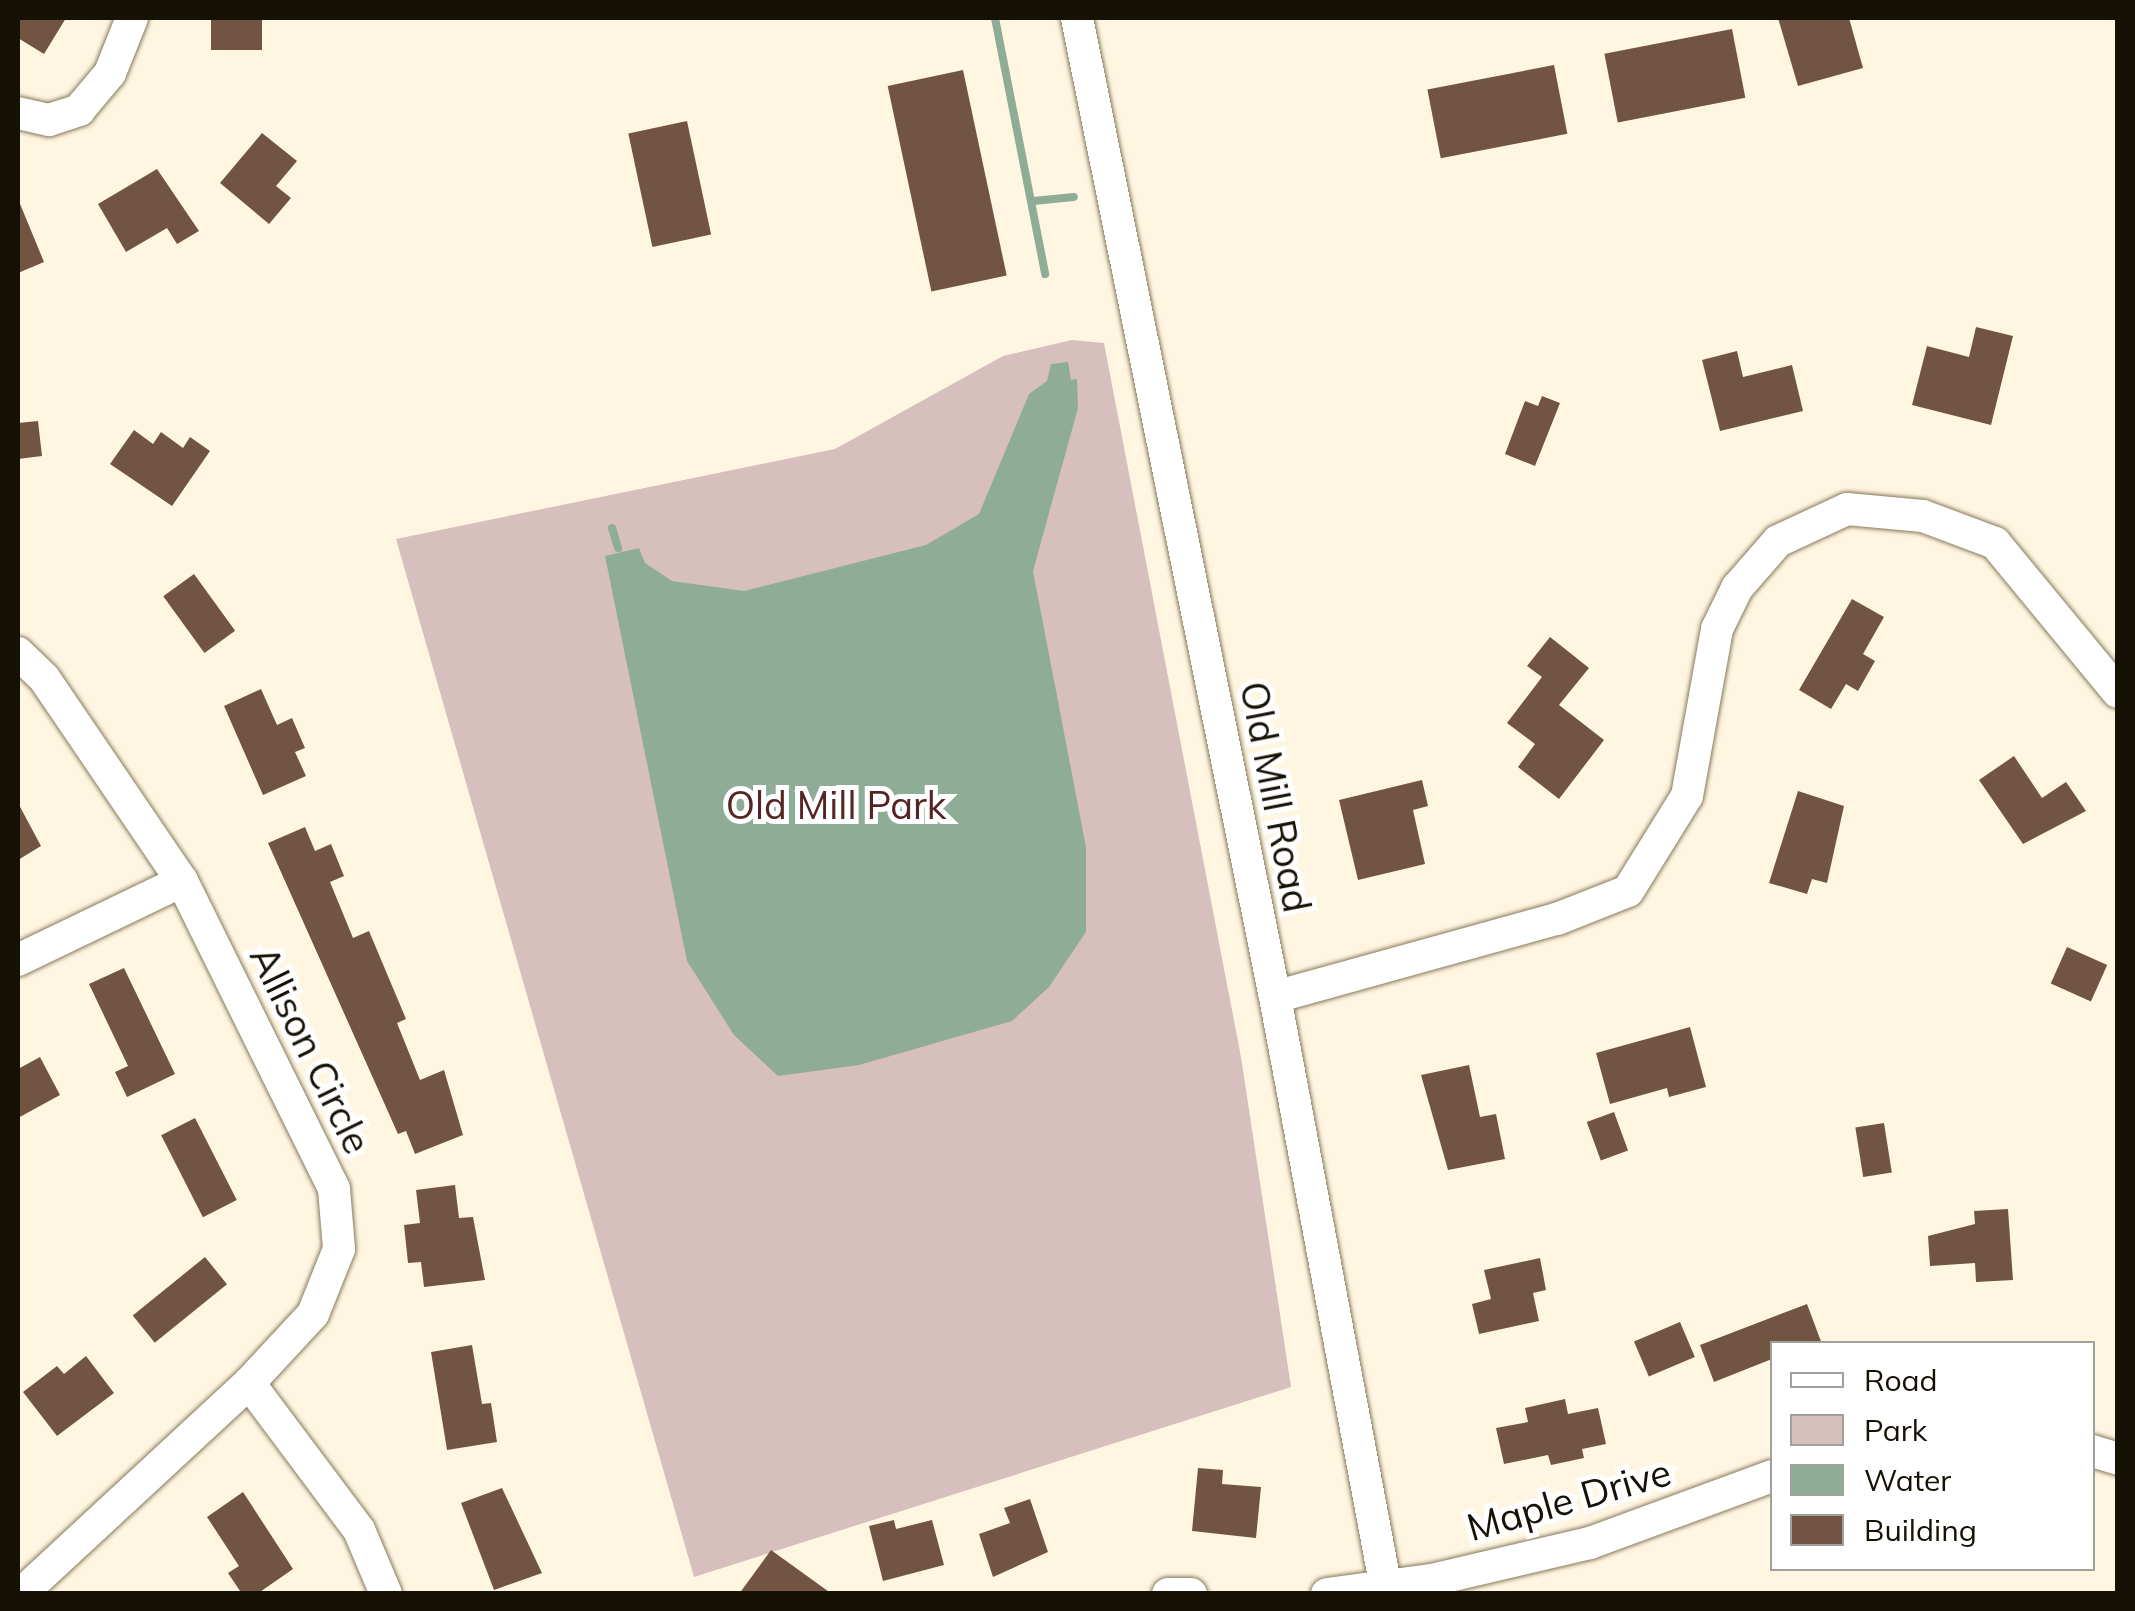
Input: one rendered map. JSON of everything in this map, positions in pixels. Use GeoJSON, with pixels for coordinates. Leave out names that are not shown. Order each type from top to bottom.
{"type":"FeatureCollection","features":[{"type":"Feature","properties":{"kind":"street"},"geometry":{"type":"LineString","coordinates":[[18,112],[49,120],[79,110],[110,73],[132,18]]}},
{"type":"Feature","properties":{"kind":"street","name":"Old Mill Road"},"geometry":{"type":"LineString","coordinates":[[1077,18],[1274,997],[1386,1589]]}},
{"type":"Feature","properties":{"kind":"street"},"geometry":{"type":"LineString","coordinates":[[1274,997],[1557,919],[1628,891],[1687,796],[1717,629],[1737,588],[1778,541],[1847,510],[1923,516],[1995,542],[2118,692]]}},
{"type":"Feature","properties":{"kind":"street","name":"Allison Circle"},"geometry":{"type":"LineString","coordinates":[[18,653],[44,678],[182,881],[334,1189],[339,1249],[314,1314],[249,1383],[21,1594]]}},
{"type":"Feature","properties":{"kind":"street"},"geometry":{"type":"LineString","coordinates":[[18,960],[182,881]]}},
{"type":"Feature","properties":{"kind":"street"},"geometry":{"type":"LineString","coordinates":[[249,1383],[359,1530],[386,1594]]}},
{"type":"Feature","properties":{"kind":"street","name":"Maple Drive"},"geometry":{"type":"LineString","coordinates":[[1327,1594],[1386,1589],[1590,1543],[1770,1477]]}},
{"type":"Feature","properties":{"kind":"street"},"geometry":{"type":"LineString","coordinates":[[1168,1594],[1191,1594]]}},
{"type":"Feature","properties":{"kind":"green space","name":"Old Mill Park"},"geometry":{"type":"Polygon","coordinates":[[[1072,340],[1104,343],[1241,1057],[1291,1387],[694,1577],[396,539],[835,449],[1003,356],[1072,340]]]}},
{"type":"Feature","properties":{"kind":"water"},"geometry":{"type":"Polygon","coordinates":[[[1068,362],[1071,380],[1077,379],[1078,408],[1033,571],[1086,847],[1086,932],[1049,987],[1012,1021],[859,1065],[778,1076],[734,1035],[687,961],[605,556],[639,548],[645,563],[672,581],[744,591],[926,545],[979,514],[1029,394],[1047,381],[1051,364],[1068,362]]]}},
{"type":"Feature","properties":{"kind":"building"},"geometry":{"type":"Polygon","coordinates":[[[18,18],[66,18],[44,54],[18,38],[18,18]]]}},
{"type":"Feature","properties":{"kind":"building"},"geometry":{"type":"Polygon","coordinates":[[[211,18],[262,18],[262,50],[211,50],[211,18]]]}},
{"type":"Feature","properties":{"kind":"building"},"geometry":{"type":"Polygon","coordinates":[[[1778,18],[1849,18],[1863,68],[1798,86],[1778,18]]]}},
{"type":"Feature","properties":{"kind":"building"},"geometry":{"type":"Polygon","coordinates":[[[1732,29],[1745,98],[1618,123],[1604,54],[1732,29]]]}},
{"type":"Feature","properties":{"kind":"building"},"geometry":{"type":"Polygon","coordinates":[[[1554,65],[1567,134],[1441,158],[1427,90],[1554,65]]]}},
{"type":"Feature","properties":{"kind":"building"},"geometry":{"type":"Polygon","coordinates":[[[963,70],[1007,275],[931,291],[888,86],[963,70]]]}},
{"type":"Feature","properties":{"kind":"building"},"geometry":{"type":"Polygon","coordinates":[[[687,121],[711,234],[652,247],[628,133],[687,121]]]}},
{"type":"Feature","properties":{"kind":"building"},"geometry":{"type":"Polygon","coordinates":[[[262,133],[297,161],[276,186],[291,198],[269,224],[220,183],[262,133]]]}},
{"type":"Feature","properties":{"kind":"building"},"geometry":{"type":"Polygon","coordinates":[[[157,169],[199,231],[177,244],[167,228],[126,252],[98,204],[157,169]]]}},
{"type":"Feature","properties":{"kind":"building"},"geometry":{"type":"Polygon","coordinates":[[[18,199],[44,262],[18,273],[18,199]]]}},
{"type":"Feature","properties":{"kind":"building"},"geometry":{"type":"Polygon","coordinates":[[[1976,327],[2013,336],[1991,425],[1912,405],[1927,346],[1969,357],[1976,327]]]}},
{"type":"Feature","properties":{"kind":"building"},"geometry":{"type":"Polygon","coordinates":[[[1737,351],[1743,377],[1792,365],[1803,411],[1720,431],[1702,360],[1737,351]]]}},
{"type":"Feature","properties":{"kind":"building"},"geometry":{"type":"Polygon","coordinates":[[[1542,396],[1560,403],[1535,466],[1505,454],[1525,401],[1538,406],[1542,396]]]}},
{"type":"Feature","properties":{"kind":"building"},"geometry":{"type":"Polygon","coordinates":[[[38,421],[42,456],[18,459],[18,423],[38,421]]]}},
{"type":"Feature","properties":{"kind":"building"},"geometry":{"type":"Polygon","coordinates":[[[134,430],[153,444],[161,432],[183,448],[190,437],[210,451],[172,506],[110,464],[134,430]]]}},
{"type":"Feature","properties":{"kind":"building"},"geometry":{"type":"Polygon","coordinates":[[[194,574],[235,631],[204,653],[163,596],[194,574]]]}},
{"type":"Feature","properties":{"kind":"building"},"geometry":{"type":"Polygon","coordinates":[[[1852,599],[1884,617],[1863,654],[1875,661],[1858,691],[1846,684],[1831,709],[1799,690],[1852,599]]]}},
{"type":"Feature","properties":{"kind":"building"},"geometry":{"type":"Polygon","coordinates":[[[1550,637],[1589,668],[1559,705],[1604,740],[1559,799],[1518,767],[1535,744],[1507,723],[1542,677],[1527,666],[1550,637]]]}},
{"type":"Feature","properties":{"kind":"building"},"geometry":{"type":"Polygon","coordinates":[[[261,689],[277,725],[292,718],[305,748],[295,752],[306,776],[263,795],[224,706],[261,689]]]}},
{"type":"Feature","properties":{"kind":"building"},"geometry":{"type":"Polygon","coordinates":[[[2014,756],[2042,798],[2066,782],[2086,811],[2023,844],[1979,780],[2014,756]]]}},
{"type":"Feature","properties":{"kind":"building"},"geometry":{"type":"Polygon","coordinates":[[[1422,780],[1428,806],[1413,810],[1425,864],[1358,880],[1339,800],[1422,780]]]}},
{"type":"Feature","properties":{"kind":"building"},"geometry":{"type":"Polygon","coordinates":[[[1798,791],[1844,806],[1827,883],[1812,879],[1807,894],[1769,883],[1798,791]]]}},
{"type":"Feature","properties":{"kind":"building"},"geometry":{"type":"Polygon","coordinates":[[[18,803],[41,846],[18,860],[18,803]]]}},
{"type":"Feature","properties":{"kind":"building"},"geometry":{"type":"Polygon","coordinates":[[[305,827],[315,851],[331,844],[344,876],[330,882],[353,938],[369,931],[406,1019],[397,1023],[420,1080],[444,1070],[463,1135],[415,1154],[406,1131],[398,1134],[268,843],[305,827]]]}},
{"type":"Feature","properties":{"kind":"building"},"geometry":{"type":"Polygon","coordinates":[[[2067,947],[2107,965],[2091,1001],[2051,984],[2067,947]]]}},
{"type":"Feature","properties":{"kind":"building"},"geometry":{"type":"Polygon","coordinates":[[[124,968],[175,1074],[127,1097],[115,1072],[128,1066],[89,984],[124,968]]]}},
{"type":"Feature","properties":{"kind":"building"},"geometry":{"type":"Polygon","coordinates":[[[1690,1027],[1706,1087],[1669,1097],[1667,1088],[1610,1104],[1596,1053],[1690,1027]]]}},
{"type":"Feature","properties":{"kind":"building"},"geometry":{"type":"Polygon","coordinates":[[[40,1057],[60,1095],[18,1118],[18,1069],[40,1057]]]}},
{"type":"Feature","properties":{"kind":"building"},"geometry":{"type":"Polygon","coordinates":[[[1469,1065],[1480,1117],[1496,1114],[1505,1159],[1448,1170],[1421,1075],[1469,1065]]]}},
{"type":"Feature","properties":{"kind":"building"},"geometry":{"type":"Polygon","coordinates":[[[1614,1112],[1628,1151],[1601,1160],[1587,1122],[1614,1112]]]}},
{"type":"Feature","properties":{"kind":"building"},"geometry":{"type":"Polygon","coordinates":[[[195,1118],[237,1200],[203,1217],[161,1135],[195,1118]]]}},
{"type":"Feature","properties":{"kind":"building"},"geometry":{"type":"Polygon","coordinates":[[[1884,1123],[1892,1172],[1863,1177],[1855,1128],[1884,1123]]]}},
{"type":"Feature","properties":{"kind":"building"},"geometry":{"type":"Polygon","coordinates":[[[455,1185],[459,1218],[473,1217],[485,1280],[424,1287],[421,1262],[408,1263],[404,1225],[420,1223],[416,1190],[455,1185]]]}},
{"type":"Feature","properties":{"kind":"building"},"geometry":{"type":"Polygon","coordinates":[[[2008,1209],[2013,1280],[1976,1282],[1975,1263],[1930,1266],[1928,1236],[1975,1224],[1974,1211],[2008,1209]]]}},
{"type":"Feature","properties":{"kind":"building"},"geometry":{"type":"Polygon","coordinates":[[[205,1257],[227,1284],[155,1343],[133,1316],[205,1257]]]}},
{"type":"Feature","properties":{"kind":"building"},"geometry":{"type":"Polygon","coordinates":[[[1540,1258],[1546,1290],[1533,1293],[1539,1321],[1479,1334],[1472,1304],[1491,1299],[1484,1270],[1540,1258]]]}},
{"type":"Feature","properties":{"kind":"building"},"geometry":{"type":"Polygon","coordinates":[[[1807,1304],[1821,1341],[1770,1341],[1770,1360],[1714,1382],[1700,1345],[1807,1304]]]}},
{"type":"Feature","properties":{"kind":"building"},"geometry":{"type":"Polygon","coordinates":[[[1680,1322],[1695,1357],[1649,1377],[1634,1342],[1680,1322]]]}},
{"type":"Feature","properties":{"kind":"building"},"geometry":{"type":"Polygon","coordinates":[[[472,1345],[482,1404],[491,1403],[497,1442],[447,1450],[431,1352],[472,1345]]]}},
{"type":"Feature","properties":{"kind":"building"},"geometry":{"type":"Polygon","coordinates":[[[86,1356],[114,1393],[57,1436],[23,1392],[57,1366],[64,1374],[86,1356]]]}},
{"type":"Feature","properties":{"kind":"building"},"geometry":{"type":"Polygon","coordinates":[[[1565,1399],[1568,1414],[1598,1408],[1606,1444],[1582,1449],[1584,1458],[1551,1465],[1548,1455],[1504,1464],[1496,1428],[1528,1422],[1525,1408],[1565,1399]]]}},
{"type":"Feature","properties":{"kind":"building"},"geometry":{"type":"Polygon","coordinates":[[[1198,1468],[1223,1470],[1222,1484],[1261,1487],[1256,1538],[1192,1531],[1198,1468]]]}},
{"type":"Feature","properties":{"kind":"building"},"geometry":{"type":"Polygon","coordinates":[[[502,1488],[542,1573],[494,1590],[461,1503],[502,1488]]]}},
{"type":"Feature","properties":{"kind":"building"},"geometry":{"type":"Polygon","coordinates":[[[243,1492],[293,1569],[257,1594],[242,1594],[228,1573],[239,1566],[207,1517],[243,1492]]]}},
{"type":"Feature","properties":{"kind":"building"},"geometry":{"type":"Polygon","coordinates":[[[1030,1499],[1048,1552],[993,1577],[979,1534],[1010,1523],[1004,1508],[1030,1499]]]}},
{"type":"Feature","properties":{"kind":"building"},"geometry":{"type":"Polygon","coordinates":[[[894,1520],[896,1529],[932,1520],[944,1565],[883,1581],[869,1526],[894,1520]]]}},
{"type":"Feature","properties":{"kind":"building"},"geometry":{"type":"Polygon","coordinates":[[[771,1550],[832,1594],[739,1594],[771,1550]]]}},
{"type":"Feature","properties":{"kind":"waterway"},"geometry":{"type":"LineString","coordinates":[[995,18],[1045,274]]}},
{"type":"Feature","properties":{"kind":"waterway"},"geometry":{"type":"LineString","coordinates":[[1033,201],[1074,197]]}},
{"type":"Feature","properties":{"kind":"waterway"},"geometry":{"type":"LineString","coordinates":[[612,528],[618,548]]}}]}
